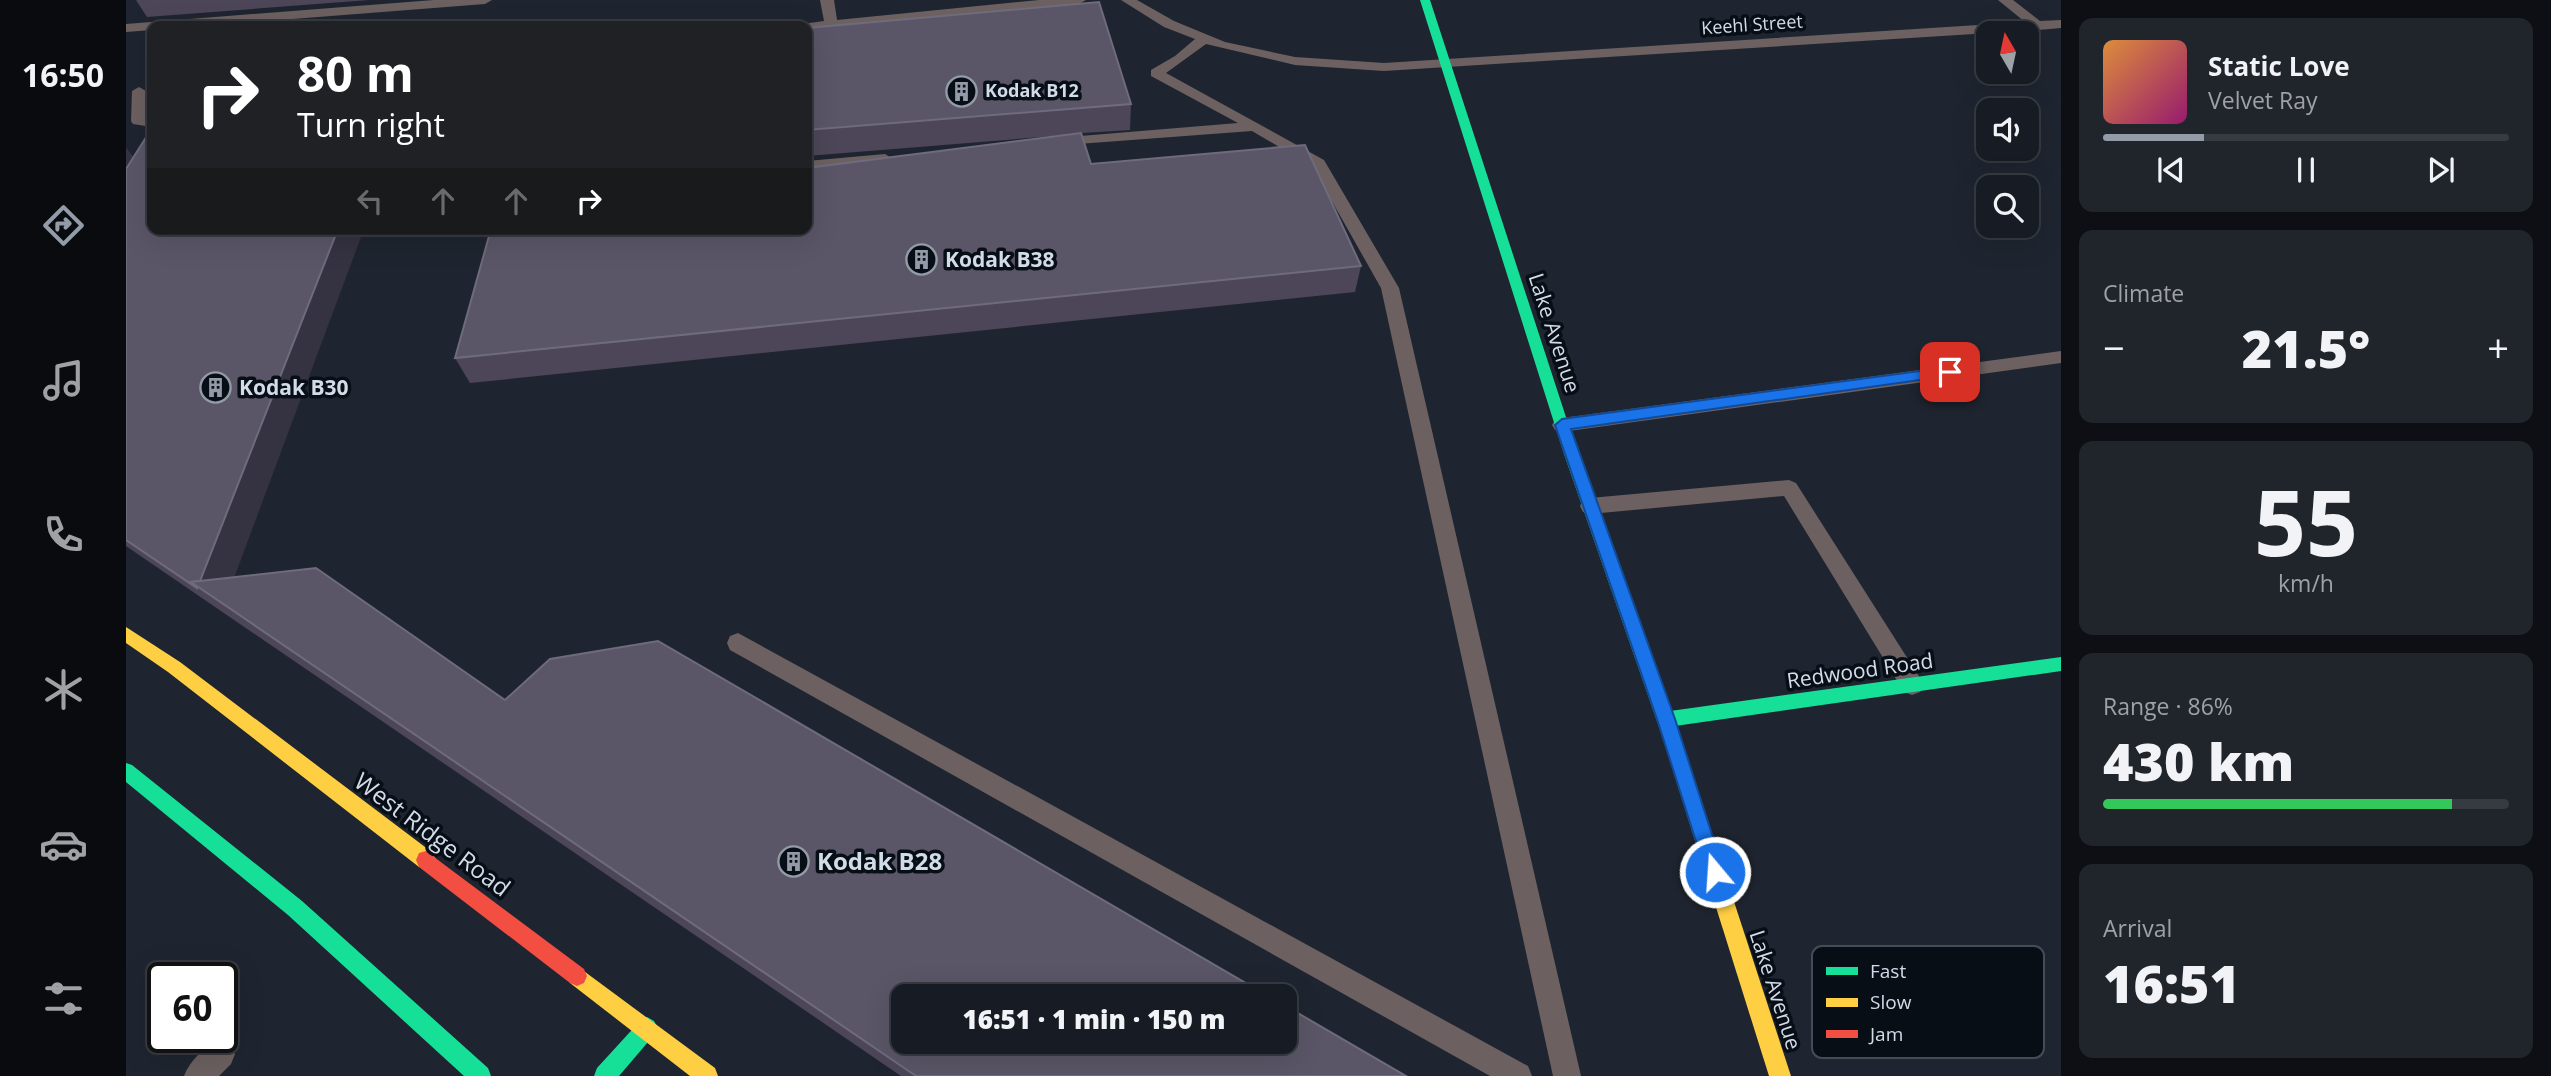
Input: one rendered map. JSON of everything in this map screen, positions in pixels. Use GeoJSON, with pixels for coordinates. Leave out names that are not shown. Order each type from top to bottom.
{"type":"FeatureCollection","features":[{"type":"Feature","properties":{"kind":"main road","name":"Lake Avenue"},"geometry":{"type":"LineString","coordinates":[[1425,0],[1562,425],[1666,719],[1780,1076]]}},
{"type":"Feature","properties":{"kind":"main road","name":"West Ridge Road"},"geometry":{"type":"LineString","coordinates":[[126,634],[174,667],[707,1076]]}},
{"type":"Feature","properties":{"kind":"main road","name":"Redwood Road"},"geometry":{"type":"LineString","coordinates":[[1666,719],[2061,664]]}},
{"type":"Feature","properties":{"kind":"main road"},"geometry":{"type":"LineString","coordinates":[[126,771],[295,908],[480,1076]]}},
{"type":"Feature","properties":{"kind":"main road"},"geometry":{"type":"LineString","coordinates":[[605,1076],[647,1028]]}},
{"type":"Feature","properties":{"kind":"lane"},"geometry":{"type":"LineString","coordinates":[[216,21],[485,0]]}},
{"type":"Feature","properties":{"kind":"lane"},"geometry":{"type":"LineString","coordinates":[[827,0],[831,23]]}},
{"type":"Feature","properties":{"kind":"lane"},"geometry":{"type":"LineString","coordinates":[[812,26],[1079,0]]}},
{"type":"Feature","properties":{"kind":"lane","name":"Keehl Street"},"geometry":{"type":"LineString","coordinates":[[1128,0],[1170,24],[1221,45],[1295,61],[1384,67],[1976,30]]}},
{"type":"Feature","properties":{"kind":"lane"},"geometry":{"type":"LineString","coordinates":[[2005,0],[2032,21]]}},
{"type":"Feature","properties":{"kind":"lane","name":"Keehl Street"},"geometry":{"type":"LineString","coordinates":[[2039,26],[2061,24]]}},
{"type":"Feature","properties":{"kind":"lane"},"geometry":{"type":"LineString","coordinates":[[126,28],[147,26]]}},
{"type":"Feature","properties":{"kind":"lane"},"geometry":{"type":"LineString","coordinates":[[1205,38],[1180,59],[1156,73],[1318,163],[1390,288],[1567,1076]]}},
{"type":"Feature","properties":{"kind":"lane"},"geometry":{"type":"LineString","coordinates":[[139,88],[138,121],[147,122]]}},
{"type":"Feature","properties":{"kind":"lane"},"geometry":{"type":"LineString","coordinates":[[1038,145],[1255,126]]}},
{"type":"Feature","properties":{"kind":"lane"},"geometry":{"type":"LineString","coordinates":[[812,166],[902,157]]}},
{"type":"Feature","properties":{"kind":"lane"},"geometry":{"type":"LineString","coordinates":[[1562,425],[2061,357]]}},
{"type":"Feature","properties":{"kind":"lane"},"geometry":{"type":"LineString","coordinates":[[1590,506],[1789,488],[1912,685]]}},
{"type":"Feature","properties":{"kind":"lane"},"geometry":{"type":"LineString","coordinates":[[738,643],[1518,1076]]}},
{"type":"Feature","properties":{"kind":"lane"},"geometry":{"type":"LineString","coordinates":[[198,1076],[221,1054]]}},
{"type":"Feature","properties":{"kind":"building","name":"Kodak B12"},"geometry":{"type":"Polygon","coordinates":[[[1099,2],[1131,104],[812,130],[812,28],[1099,2]]]}},
{"type":"Feature","properties":{"kind":"building","name":"Kodak B38"},"geometry":{"type":"Polygon","coordinates":[[[1081,133],[1091,164],[1305,145],[1361,266],[455,358],[489,235],[812,235],[812,167],[1081,133]]]}},
{"type":"Feature","properties":{"kind":"building","name":"Kodak B30"},"geometry":{"type":"Polygon","coordinates":[[[147,136],[147,235],[336,235],[200,581],[191,582],[197,588],[126,540],[126,169],[147,136]]]}},
{"type":"Feature","properties":{"kind":"building","name":"Kodak B28"},"geometry":{"type":"Polygon","coordinates":[[[316,568],[505,700],[550,659],[658,641],[1247,984],[891,984],[891,1054],[1297,1054],[1297,1013],[1406,1076],[916,1076],[191,582],[316,568]]]}},
{"type":"Feature","properties":{"kind":"traffic: fast"},"geometry":{"type":"LineString","coordinates":[[1425,0],[1571,454],[1681,767]]}},
{"type":"Feature","properties":{"kind":"traffic: fast"},"geometry":{"type":"LineString","coordinates":[[1666,719],[2061,664]]}},
{"type":"Feature","properties":{"kind":"traffic: fast"},"geometry":{"type":"LineString","coordinates":[[126,771],[295,908],[480,1076]]}},
{"type":"Feature","properties":{"kind":"traffic: fast"},"geometry":{"type":"LineString","coordinates":[[605,1076],[647,1028]]}},
{"type":"Feature","properties":{"kind":"traffic: slow"},"geometry":{"type":"LineString","coordinates":[[126,634],[174,667],[426,860]]}},
{"type":"Feature","properties":{"kind":"traffic: slow"},"geometry":{"type":"LineString","coordinates":[[1681,767],[1780,1076]]}},
{"type":"Feature","properties":{"kind":"traffic: slow"},"geometry":{"type":"LineString","coordinates":[[577,976],[707,1076]]}},
{"type":"Feature","properties":{"kind":"traffic: jam"},"geometry":{"type":"LineString","coordinates":[[426,860],[577,976]]}},
{"type":"Feature","properties":{"kind":"place","name":"Kodak B12"},"geometry":{"type":"Point","coordinates":[962,91]}},
{"type":"Feature","properties":{"kind":"place","name":"Kodak B38"},"geometry":{"type":"Point","coordinates":[922,260]}},
{"type":"Feature","properties":{"kind":"place","name":"Kodak B30"},"geometry":{"type":"Point","coordinates":[216,388]}},
{"type":"Feature","properties":{"kind":"place","name":"Kodak B28"},"geometry":{"type":"Point","coordinates":[794,862]}},
{"type":"Feature","properties":{"kind":"route"},"geometry":{"type":"LineString","coordinates":[[1715,872],[1666,719],[1562,425],[1950,372]]}}]}
